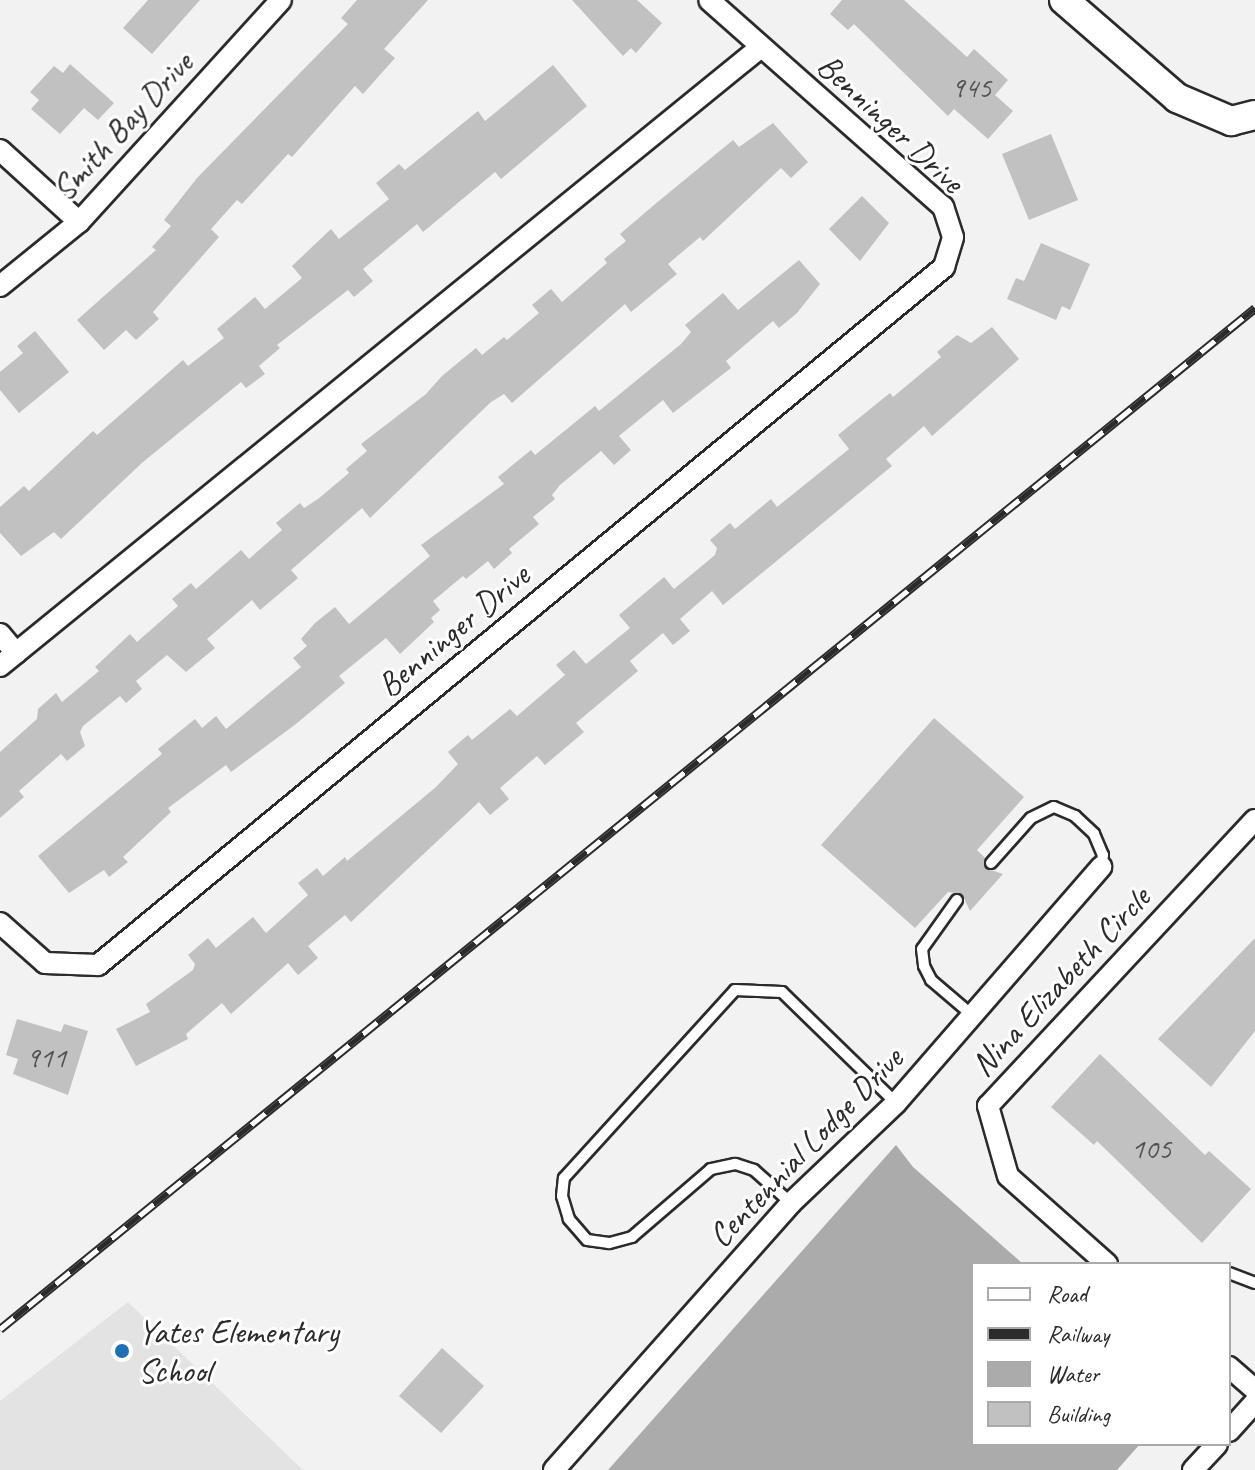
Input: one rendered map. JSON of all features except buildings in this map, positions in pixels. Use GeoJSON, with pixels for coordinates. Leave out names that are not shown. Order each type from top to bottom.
{"type":"FeatureCollection","features":[{"type":"Feature","properties":{"kind":"street","name":"Smith Bay Drive"},"geometry":{"type":"LineString","coordinates":[[0,286],[79,222],[281,0]]}},
{"type":"Feature","properties":{"kind":"street"},"geometry":{"type":"LineString","coordinates":[[0,634],[8,659],[761,47],[709,0]]}},
{"type":"Feature","properties":{"kind":"street"},"geometry":{"type":"LineString","coordinates":[[1064,0],[1177,98],[1243,118]]}},
{"type":"Feature","properties":{"kind":"street","name":"Benninger Drive"},"geometry":{"type":"LineString","coordinates":[[0,923],[45,963],[98,965],[944,267],[953,237],[943,207],[761,47]]}},
{"type":"Feature","properties":{"kind":"street"},"geometry":{"type":"LineString","coordinates":[[0,150],[79,222]]}},
{"type":"Feature","properties":{"kind":"street","name":"Nina Elizabeth Circle"},"geometry":{"type":"LineString","coordinates":[[1105,1262],[1008,1176],[988,1106],[1255,820]]}},
{"type":"Feature","properties":{"kind":"street","name":"Centennial Lodge Drive"},"geometry":{"type":"LineString","coordinates":[[554,1470],[791,1203],[896,1103],[1101,867]]}},
{"type":"Feature","properties":{"kind":"street"},"geometry":{"type":"LineString","coordinates":[[1231,1369],[1255,1390]]}},
{"type":"Feature","properties":{"kind":"street"},"geometry":{"type":"LineString","coordinates":[[1231,1429],[1255,1402]]}},
{"type":"Feature","properties":{"kind":"street"},"geometry":{"type":"LineString","coordinates":[[1193,1470],[1215,1446]]}},
{"type":"Feature","properties":{"kind":"lane"},"geometry":{"type":"LineString","coordinates":[[991,863],[1031,818],[1054,807],[1075,816],[1094,834],[1103,855],[1101,867]]}},
{"type":"Feature","properties":{"kind":"lane"},"geometry":{"type":"LineString","coordinates":[[957,900],[927,939],[924,966],[931,980],[972,1015]]}},
{"type":"Feature","properties":{"kind":"lane"},"geometry":{"type":"LineString","coordinates":[[791,1203],[754,1170],[735,1164],[723,1166],[681,1190],[632,1237],[609,1243],[587,1240],[569,1219],[562,1196],[564,1178],[735,990],[782,992],[896,1103]]}},
{"type":"Feature","properties":{"kind":"lane"},"geometry":{"type":"LineString","coordinates":[[1231,1274],[1255,1283]]}},
{"type":"Feature","properties":{"kind":"shaded area","name":"Yates Elementary School"},"geometry":{"type":"Polygon","coordinates":[[[128,1302],[303,1470],[0,1470],[0,1401],[128,1302]]]}},
{"type":"Feature","properties":{"kind":"water"},"geometry":{"type":"Polygon","coordinates":[[[896,1145],[913,1167],[1021,1262],[971,1262],[971,1446],[1138,1446],[1117,1470],[608,1470],[896,1145]]]}},
{"type":"Feature","properties":{"kind":"railway"},"geometry":{"type":"LineString","coordinates":[[0,1329],[1255,308]]}},
{"type":"Feature","properties":{"kind":"place","name":"Yates Elementary School"},"geometry":{"type":"Point","coordinates":[122,1351]}}]}
